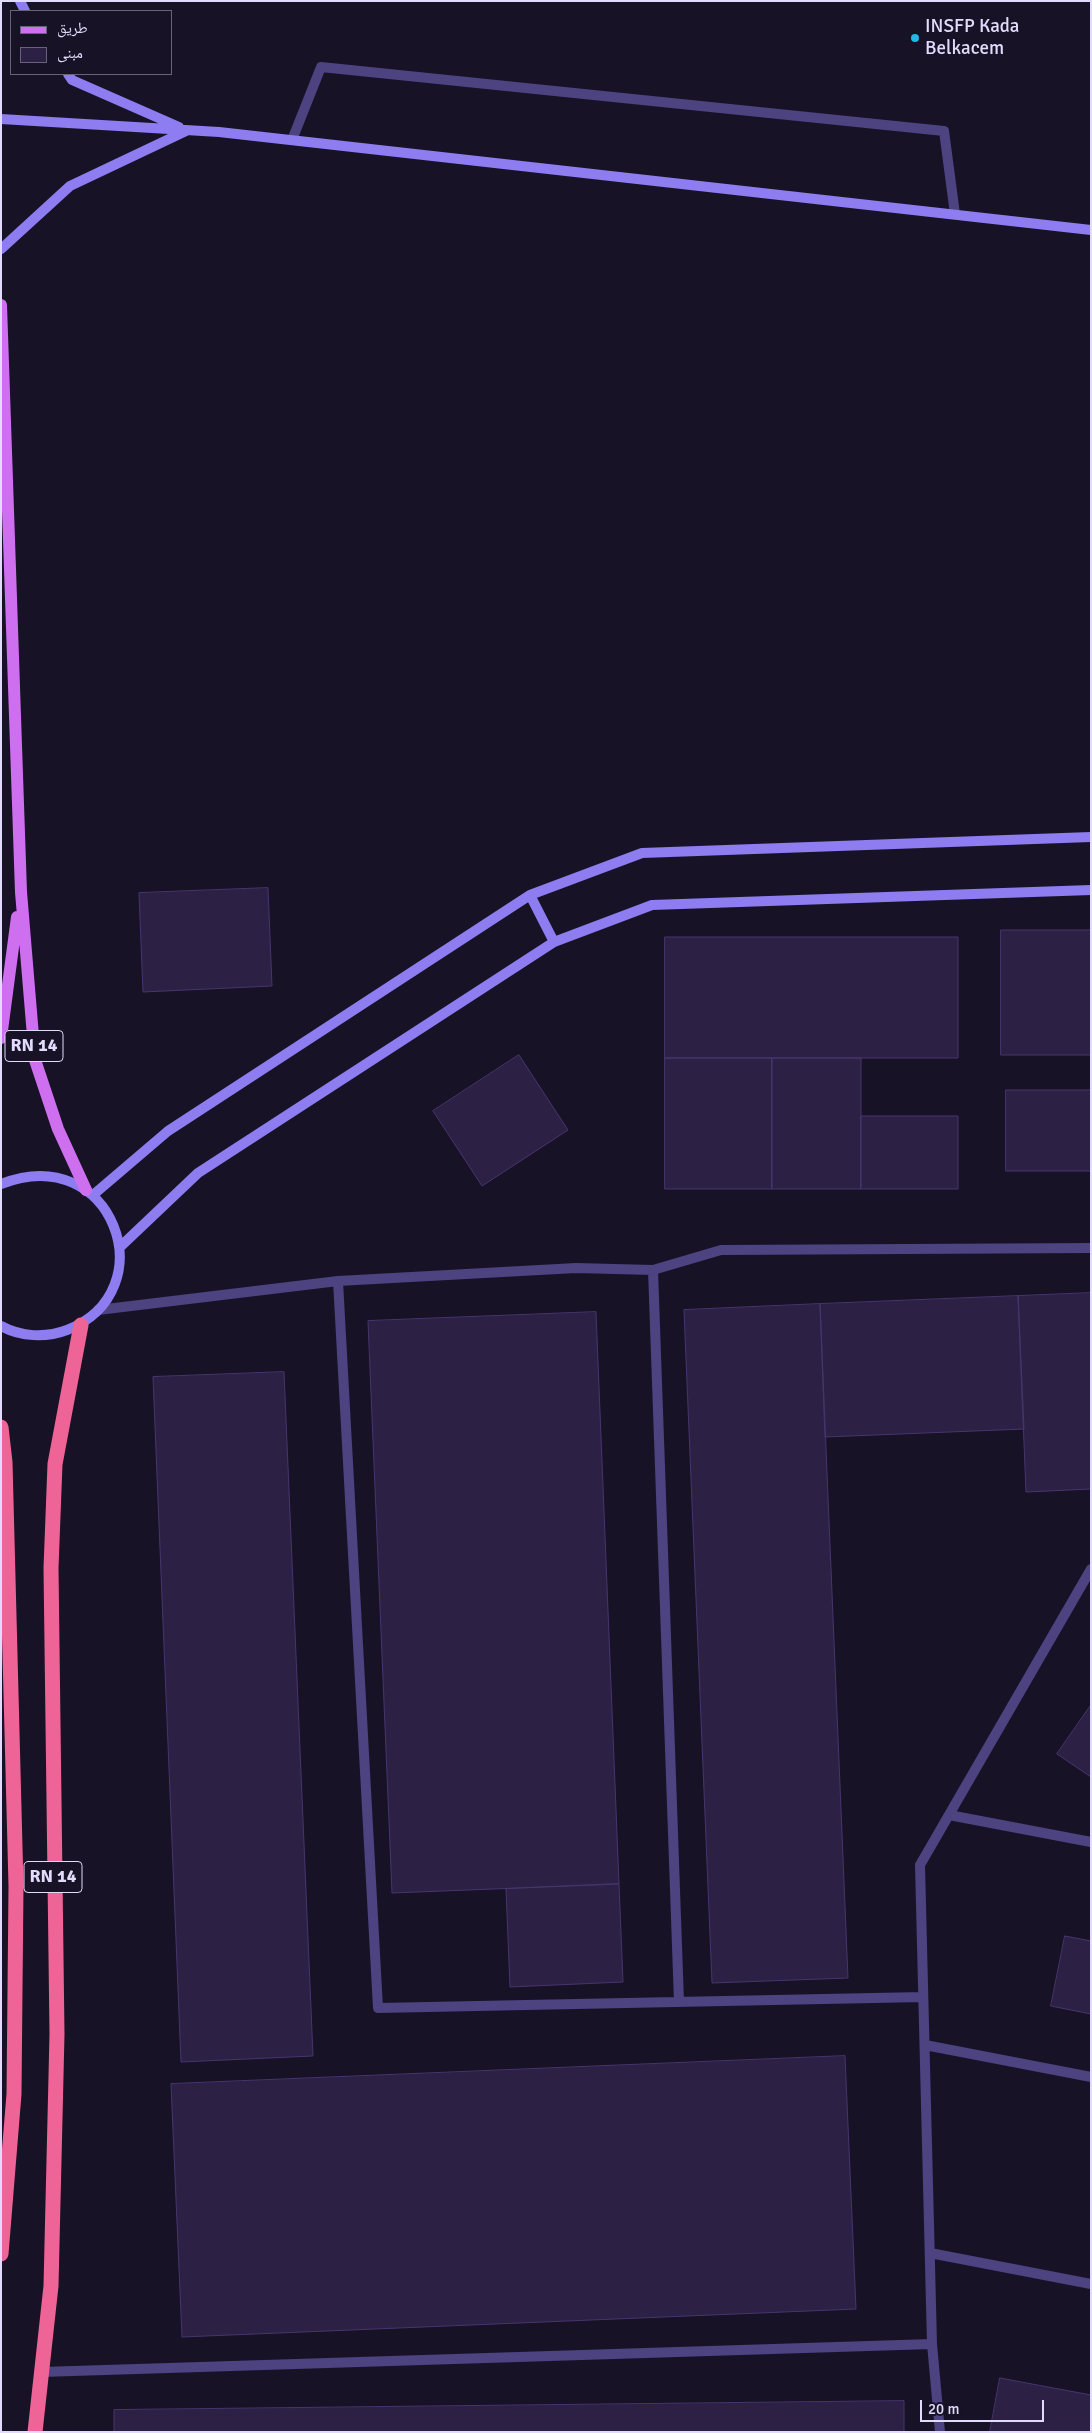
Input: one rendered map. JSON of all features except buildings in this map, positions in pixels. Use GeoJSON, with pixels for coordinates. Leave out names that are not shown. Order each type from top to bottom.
{"type":"FeatureCollection","features":[{"type":"Feature","properties":{"kind":"highway","name":"RN 14"},"geometry":{"type":"LineString","coordinates":[[35,2432],[50,2286],[57,2034],[50,1568],[55,1464],[81,1325]]}},
{"type":"Feature","properties":{"kind":"highway","name":"RN 14"},"geometry":{"type":"LineString","coordinates":[[1,1427],[5,1462],[16,1886],[14,2094],[1,2254]]}},
{"type":"Feature","properties":{"kind":"main road","name":"RN 14"},"geometry":{"type":"LineString","coordinates":[[1,305],[21,892],[35,1060],[58,1129],[90,1192]]}},
{"type":"Feature","properties":{"kind":"main road","name":"RN 14"},"geometry":{"type":"LineString","coordinates":[[1,1038],[21,892]]}},
{"type":"Feature","properties":{"kind":"street"},"geometry":{"type":"LineString","coordinates":[[292,140],[320,67],[944,131],[955,214]]}},
{"type":"Feature","properties":{"kind":"street"},"geometry":{"type":"LineString","coordinates":[[69,75],[72,80],[187,130]]}},
{"type":"Feature","properties":{"kind":"street"},"geometry":{"type":"LineString","coordinates":[[1,119],[187,130],[292,140],[1091,230]]}},
{"type":"Feature","properties":{"kind":"street"},"geometry":{"type":"LineString","coordinates":[[1,249],[70,186],[187,130]]}},
{"type":"Feature","properties":{"kind":"street"},"geometry":{"type":"LineString","coordinates":[[90,1192],[168,1131],[530,895],[642,852],[1091,837]]}},
{"type":"Feature","properties":{"kind":"street"},"geometry":{"type":"LineString","coordinates":[[120,1247],[198,1173],[554,942],[652,905],[1091,890]]}},
{"type":"Feature","properties":{"kind":"street"},"geometry":{"type":"LineString","coordinates":[[530,895],[554,942]]}},
{"type":"Feature","properties":{"kind":"street"},"geometry":{"type":"LineString","coordinates":[[1,1184],[21,1176],[44,1174],[66,1179],[90,1192],[114,1225],[120,1247],[119,1270],[112,1292],[98,1310],[81,1325],[58,1334],[34,1336],[11,1331],[1,1326]]}},
{"type":"Feature","properties":{"kind":"street"},"geometry":{"type":"LineString","coordinates":[[98,1310],[338,1282],[576,1268],[653,1270],[721,1250],[1091,1248]]}},
{"type":"Feature","properties":{"kind":"street"},"geometry":{"type":"LineString","coordinates":[[653,1270],[679,2002]]}},
{"type":"Feature","properties":{"kind":"street"},"geometry":{"type":"LineString","coordinates":[[338,1282],[378,2008],[923,1997]]}},
{"type":"Feature","properties":{"kind":"street"},"geometry":{"type":"LineString","coordinates":[[940,2432],[932,2344],[920,1865],[1091,1570]]}},
{"type":"Feature","properties":{"kind":"street"},"geometry":{"type":"LineString","coordinates":[[949,1815],[1091,1842]]}},
{"type":"Feature","properties":{"kind":"street"},"geometry":{"type":"LineString","coordinates":[[924,2046],[1091,2077]]}},
{"type":"Feature","properties":{"kind":"street"},"geometry":{"type":"LineString","coordinates":[[930,2253],[1091,2284]]}},
{"type":"Feature","properties":{"kind":"street"},"geometry":{"type":"LineString","coordinates":[[41,2372],[932,2344]]}},
{"type":"Feature","properties":{"kind":"place","name":"INSFP Kada Belkacem"},"geometry":{"type":"Point","coordinates":[915,38]}}]}
